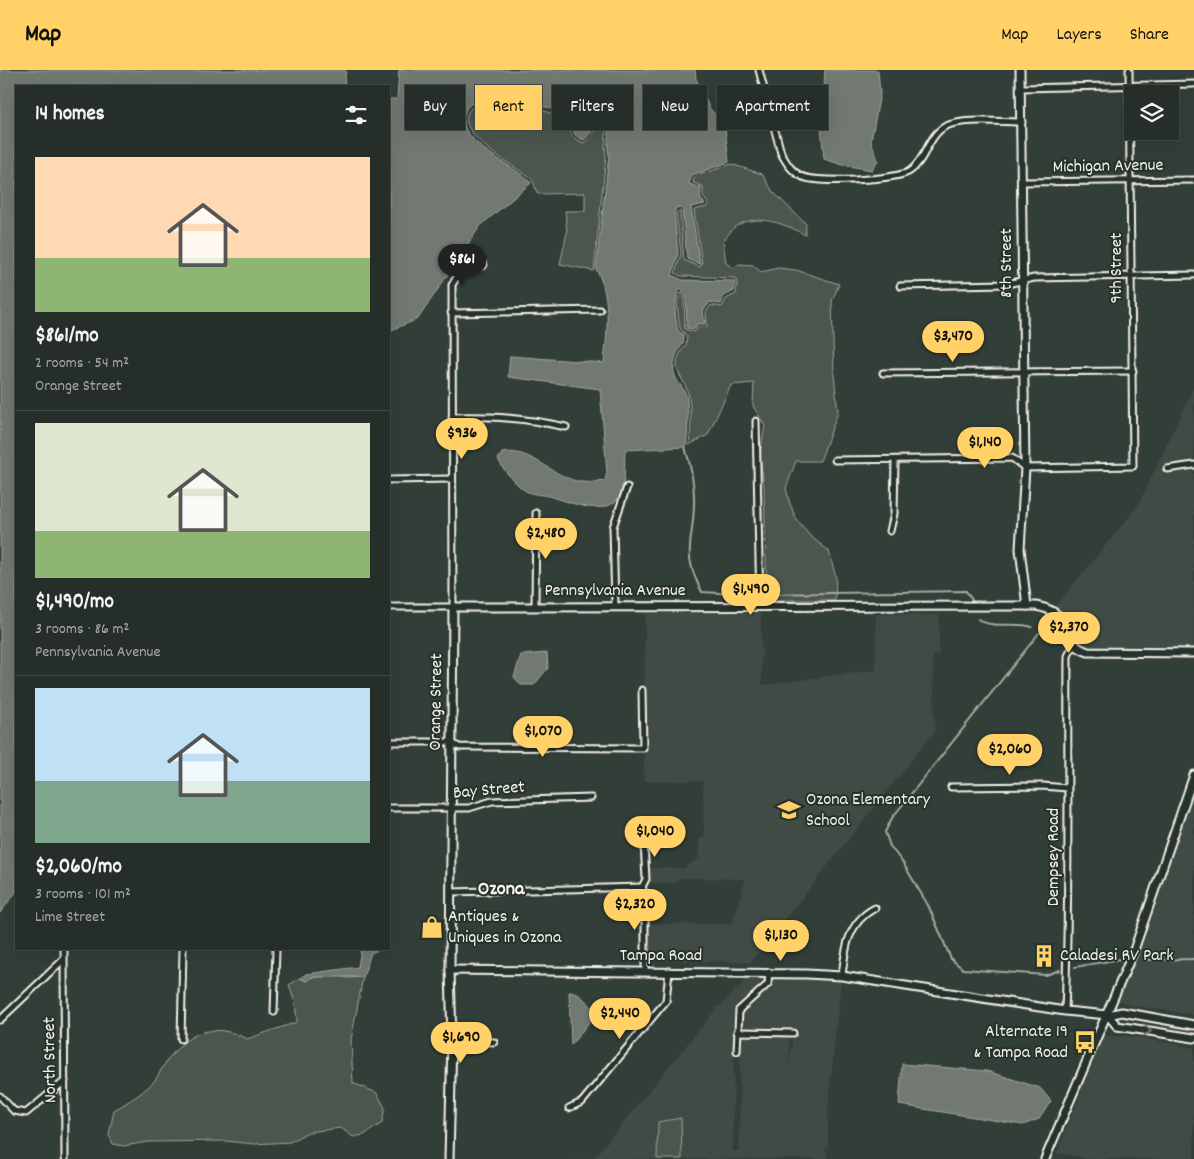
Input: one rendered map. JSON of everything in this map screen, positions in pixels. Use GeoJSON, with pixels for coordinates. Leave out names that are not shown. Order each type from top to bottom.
{"type":"FeatureCollection","features":[{"type":"Feature","properties":{"kind":"street"},"geometry":{"type":"LineString","coordinates":[[759,70],[781,153],[795,172],[809,178],[848,180],[904,174],[917,165],[935,136],[944,127],[956,123],[1022,122]]}},
{"type":"Feature","properties":{"kind":"street","name":"8th Street"},"geometry":{"type":"LineString","coordinates":[[1020,70],[1022,88],[1022,282],[1025,468],[1020,549],[1026,606]]}},
{"type":"Feature","properties":{"kind":"street","name":"9th Street"},"geometry":{"type":"LineString","coordinates":[[1025,468],[1133,466],[1129,70]]}},
{"type":"Feature","properties":{"kind":"street"},"geometry":{"type":"LineString","coordinates":[[1022,88],[1194,84]]}},
{"type":"Feature","properties":{"kind":"street","name":"Michigan Avenue"},"geometry":{"type":"LineString","coordinates":[[1023,182],[1194,180]]}},
{"type":"Feature","properties":{"kind":"street","name":"Orange Street"},"geometry":{"type":"LineString","coordinates":[[450,1159],[453,607],[451,313],[454,279],[458,275],[484,265]]}},
{"type":"Feature","properties":{"kind":"street"},"geometry":{"type":"LineString","coordinates":[[900,286],[1007,284],[1034,278],[1194,275]]}},
{"type":"Feature","properties":{"kind":"street"},"geometry":{"type":"LineString","coordinates":[[451,313],[600,310]]}},
{"type":"Feature","properties":{"kind":"street"},"geometry":{"type":"LineString","coordinates":[[883,373],[1133,371]]}},
{"type":"Feature","properties":{"kind":"street"},"geometry":{"type":"LineString","coordinates":[[452,417],[496,416],[527,418],[566,427]]}},
{"type":"Feature","properties":{"kind":"street"},"geometry":{"type":"LineString","coordinates":[[756,421],[760,605]]}},
{"type":"Feature","properties":{"kind":"street"},"geometry":{"type":"LineString","coordinates":[[834,460],[1012,458],[1025,468]]}},
{"type":"Feature","properties":{"kind":"street"},"geometry":{"type":"LineString","coordinates":[[890,531],[894,514],[895,460]]}},
{"type":"Feature","properties":{"kind":"street"},"geometry":{"type":"LineString","coordinates":[[1167,469],[1194,465]]}},
{"type":"Feature","properties":{"kind":"street"},"geometry":{"type":"LineString","coordinates":[[390,480],[451,479]]}},
{"type":"Feature","properties":{"kind":"street"},"geometry":{"type":"LineString","coordinates":[[615,606],[613,527],[627,487]]}},
{"type":"Feature","properties":{"kind":"street"},"geometry":{"type":"LineString","coordinates":[[535,606],[536,513]]}},
{"type":"Feature","properties":{"kind":"street","name":"Pennsylvania Avenue"},"geometry":{"type":"LineString","coordinates":[[390,607],[1026,606],[1051,609],[1063,621],[1074,644]]}},
{"type":"Feature","properties":{"kind":"street"},"geometry":{"type":"LineString","coordinates":[[1074,644],[1088,652],[1194,652]]}},
{"type":"Feature","properties":{"kind":"street","name":"Dempsey Road"},"geometry":{"type":"LineString","coordinates":[[1065,1011],[1069,846],[1067,788],[1068,656],[1074,644]]}},
{"type":"Feature","properties":{"kind":"street"},"geometry":{"type":"LineString","coordinates":[[390,742],[451,742],[459,747],[643,748],[642,690]]}},
{"type":"Feature","properties":{"kind":"street"},"geometry":{"type":"LineString","coordinates":[[1045,1159],[1129,963],[1194,775]]}},
{"type":"Feature","properties":{"kind":"street"},"geometry":{"type":"LineString","coordinates":[[952,787],[1043,786],[1067,788]]}},
{"type":"Feature","properties":{"kind":"street","name":"Bay Street"},"geometry":{"type":"LineString","coordinates":[[390,808],[469,808],[492,800],[590,798]]}},
{"type":"Feature","properties":{"kind":"street"},"geometry":{"type":"LineString","coordinates":[[642,887],[646,880],[644,824]]}},
{"type":"Feature","properties":{"kind":"street"},"geometry":{"type":"LineString","coordinates":[[451,892],[642,887]]}},
{"type":"Feature","properties":{"kind":"street"},"geometry":{"type":"LineString","coordinates":[[642,887],[645,894],[645,971]]}},
{"type":"Feature","properties":{"kind":"street"},"geometry":{"type":"LineString","coordinates":[[842,976],[848,936],[856,922],[875,908]]}},
{"type":"Feature","properties":{"kind":"street","name":"North Street"},"geometry":{"type":"LineString","coordinates":[[64,950],[65,1159]]}},
{"type":"Feature","properties":{"kind":"street"},"geometry":{"type":"LineString","coordinates":[[182,1039],[183,950]]}},
{"type":"Feature","properties":{"kind":"street"},"geometry":{"type":"LineString","coordinates":[[274,1012],[276,950]]}},
{"type":"Feature","properties":{"kind":"street"},"geometry":{"type":"LineString","coordinates":[[0,1020],[63,960]]}},
{"type":"Feature","properties":{"kind":"street","name":"Tampa Road"},"geometry":{"type":"LineString","coordinates":[[450,970],[769,972],[842,976],[1065,1011],[1108,1015],[1122,1012],[1194,1025]]}},
{"type":"Feature","properties":{"kind":"street"},"geometry":{"type":"LineString","coordinates":[[569,1108],[582,1102],[666,1000],[669,971]]}},
{"type":"Feature","properties":{"kind":"street"},"geometry":{"type":"LineString","coordinates":[[737,1051],[740,1010],[768,984],[769,972]]}},
{"type":"Feature","properties":{"kind":"street","name":"Tampa Road"},"geometry":{"type":"LineString","coordinates":[[1108,1015],[1117,1026],[1194,1038]]}},
{"type":"Feature","properties":{"kind":"street"},"geometry":{"type":"LineString","coordinates":[[737,1032],[793,1033]]}},
{"type":"Feature","properties":{"kind":"street"},"geometry":{"type":"LineString","coordinates":[[452,1040],[494,1042]]}},
{"type":"Feature","properties":{"kind":"street"},"geometry":{"type":"LineString","coordinates":[[0,1096],[14,1111],[26,1113],[65,1080]]}},
{"type":"Feature","properties":{"kind":"shaded area"},"geometry":{"type":"Polygon","coordinates":[[[0,70],[346,70],[344,85],[15,85],[15,893],[0,913],[0,70]]]}},
{"type":"Feature","properties":{"kind":"shaded area"},"geometry":{"type":"Polygon","coordinates":[[[399,70],[695,70],[699,85],[643,85],[643,130],[707,130],[707,103],[717,118],[717,130],[725,130],[729,162],[692,175],[689,184],[701,188],[700,198],[705,204],[691,207],[700,264],[687,259],[682,209],[678,207],[674,211],[678,254],[672,275],[682,280],[735,281],[734,291],[724,296],[721,304],[710,302],[703,311],[705,324],[696,324],[695,329],[687,328],[686,293],[679,289],[675,310],[678,331],[684,335],[683,344],[676,355],[674,372],[685,392],[687,400],[688,424],[686,447],[625,450],[623,485],[615,502],[599,508],[590,507],[529,492],[513,480],[498,459],[502,453],[513,452],[533,459],[572,480],[582,482],[605,481],[607,472],[600,389],[508,377],[510,356],[604,363],[607,327],[606,303],[601,280],[596,269],[609,155],[608,130],[633,130],[633,85],[552,85],[552,109],[542,107],[542,85],[475,85],[475,103],[469,105],[465,112],[465,85],[405,85],[405,130],[465,130],[465,128],[482,147],[531,183],[480,226],[418,319],[390,331],[390,99],[397,99],[399,70]]]}},
{"type":"Feature","properties":{"kind":"shaded area"},"geometry":{"type":"Polygon","coordinates":[[[825,70],[878,70],[880,94],[871,141],[878,160],[872,170],[843,165],[824,159],[821,130],[828,130],[828,85],[824,85],[825,70]]]}},
{"type":"Feature","properties":{"kind":"shaded area"},"geometry":{"type":"Polygon","coordinates":[[[475,106],[475,130],[542,130],[542,111],[552,114],[552,130],[570,130],[573,137],[583,143],[588,140],[593,130],[606,130],[606,156],[594,271],[560,264],[567,232],[565,211],[585,211],[585,193],[538,194],[530,178],[490,150],[472,132],[467,123],[467,114],[475,106]]]}},
{"type":"Feature","properties":{"kind":"shaded area"},"geometry":{"type":"Polygon","coordinates":[[[592,130],[583,140],[575,135],[574,131],[592,130]]]}},
{"type":"Feature","properties":{"kind":"shaded area"},"geometry":{"type":"Polygon","coordinates":[[[731,164],[762,174],[773,192],[806,224],[805,235],[781,224],[762,220],[753,220],[736,226],[723,241],[726,263],[733,268],[739,264],[753,265],[761,272],[778,268],[796,270],[839,284],[832,301],[834,375],[838,412],[820,461],[796,461],[786,488],[796,519],[810,536],[829,551],[836,578],[835,600],[767,600],[764,488],[760,454],[765,426],[753,406],[754,383],[731,385],[708,435],[689,445],[690,404],[687,390],[677,367],[677,360],[686,345],[687,336],[680,329],[677,301],[681,293],[684,294],[685,329],[695,332],[698,327],[707,327],[706,312],[711,305],[722,307],[726,299],[736,294],[737,282],[735,278],[681,276],[675,273],[681,254],[676,212],[680,211],[684,260],[700,267],[702,263],[694,210],[707,207],[708,203],[703,197],[703,186],[693,183],[694,177],[731,164]]]}},
{"type":"Feature","properties":{"kind":"shaded area"},"geometry":{"type":"Polygon","coordinates":[[[1194,387],[1194,461],[1163,466],[1164,473],[1194,469],[1194,649],[1089,648],[1069,627],[1063,614],[1055,607],[1137,507],[1194,387]]]}},
{"type":"Feature","properties":{"kind":"shaded area","name":"Ozona Elementary School"},"geometry":{"type":"Polygon","coordinates":[[[645,613],[761,613],[762,685],[876,670],[876,614],[939,615],[939,655],[933,655],[935,731],[751,962],[648,960],[648,924],[732,924],[745,879],[681,878],[674,883],[649,883],[649,868],[684,868],[699,858],[699,839],[704,838],[703,781],[644,781],[645,613]]]}},
{"type":"Feature","properties":{"kind":"shaded area"},"geometry":{"type":"Polygon","coordinates":[[[547,653],[548,668],[534,685],[521,685],[514,677],[521,655],[547,653]]]}},
{"type":"Feature","properties":{"kind":"shaded area"},"geometry":{"type":"Polygon","coordinates":[[[1194,793],[1194,1015],[1130,1005],[1118,1000],[1194,793]]]}},
{"type":"Feature","properties":{"kind":"shaded area"},"geometry":{"type":"Polygon","coordinates":[[[361,950],[378,950],[371,953],[363,977],[312,977],[307,981],[300,978],[306,974],[358,967],[361,950]]]}},
{"type":"Feature","properties":{"kind":"shaded area"},"geometry":{"type":"Polygon","coordinates":[[[341,976],[348,978],[363,977],[351,1040],[353,1083],[377,1093],[385,1108],[382,1123],[364,1135],[353,1137],[341,1128],[308,1132],[290,1142],[254,1144],[226,1141],[148,1142],[124,1146],[113,1144],[109,1135],[114,1110],[136,1097],[151,1085],[173,1053],[191,1037],[201,1033],[223,1031],[247,1039],[297,1022],[295,1003],[289,985],[300,978],[307,981],[312,977],[341,976]]]}},
{"type":"Feature","properties":{"kind":"shaded area"},"geometry":{"type":"Polygon","coordinates":[[[750,976],[765,976],[765,982],[737,1007],[734,1015],[733,1151],[739,1151],[740,1035],[790,1037],[789,1071],[793,1033],[796,1041],[796,1029],[740,1028],[742,1012],[770,987],[772,976],[841,980],[828,1109],[828,1148],[825,1146],[828,1159],[682,1159],[681,1118],[658,1122],[657,1159],[564,1159],[594,1158],[717,1008],[750,976]]]}},
{"type":"Feature","properties":{"kind":"shaded area"},"geometry":{"type":"Polygon","coordinates":[[[569,992],[578,994],[598,1011],[571,1045],[569,992]]]}},
{"type":"Feature","properties":{"kind":"shaded area"},"geometry":{"type":"Polygon","coordinates":[[[1103,1036],[1138,1037],[1194,1048],[1194,1159],[1088,1159],[1057,1153],[1103,1036]]]}},
{"type":"Feature","properties":{"kind":"shaded area"},"geometry":{"type":"Polygon","coordinates":[[[902,1064],[987,1071],[1040,1088],[1051,1101],[1039,1119],[1023,1125],[899,1105],[902,1064]]]}},
{"type":"Feature","properties":{"kind":"shaded area"},"geometry":{"type":"Polygon","coordinates":[[[681,1118],[682,1159],[657,1159],[658,1122],[681,1118]]]}},
{"type":"Feature","properties":{"kind":"waterway"},"geometry":{"type":"LineString","coordinates":[[685,447],[691,468],[694,490],[690,557],[702,592],[755,595]]}},
{"type":"Feature","properties":{"kind":"waterway"},"geometry":{"type":"LineString","coordinates":[[765,594],[966,591],[972,600]]}},
{"type":"Feature","properties":{"kind":"waterway"},"geometry":{"type":"LineString","coordinates":[[978,619],[990,624],[1032,627]]}},
{"type":"Feature","properties":{"kind":"waterway"},"geometry":{"type":"LineString","coordinates":[[1039,633],[892,818],[885,832],[890,846],[903,863],[929,907],[951,959],[963,969],[1046,975],[1060,970]]}},
{"type":"Feature","properties":{"kind":"waterway"},"geometry":{"type":"LineString","coordinates":[[1075,967],[1120,959]]}},
{"type":"Feature","properties":{"kind":"waterway"},"geometry":{"type":"LineString","coordinates":[[1146,960],[1194,959]]}},
{"type":"Feature","properties":{"kind":"place","name":"Ozona Elementary School"},"geometry":{"type":"Point","coordinates":[789,810]}},
{"type":"Feature","properties":{"kind":"place","name":"Antiques & Uniques in Ozona"},"geometry":{"type":"Point","coordinates":[432,927]}},
{"type":"Feature","properties":{"kind":"place","name":"Caladesi RV Park"},"geometry":{"type":"Point","coordinates":[1044,956]}},
{"type":"Feature","properties":{"kind":"place","name":"Alternate 19 & Tampa Road"},"geometry":{"type":"Point","coordinates":[1085,1042]}},
{"type":"Feature","properties":{"kind":"district","name":"Ozona"},"geometry":{"type":"Point","coordinates":[501,890]}}]}
